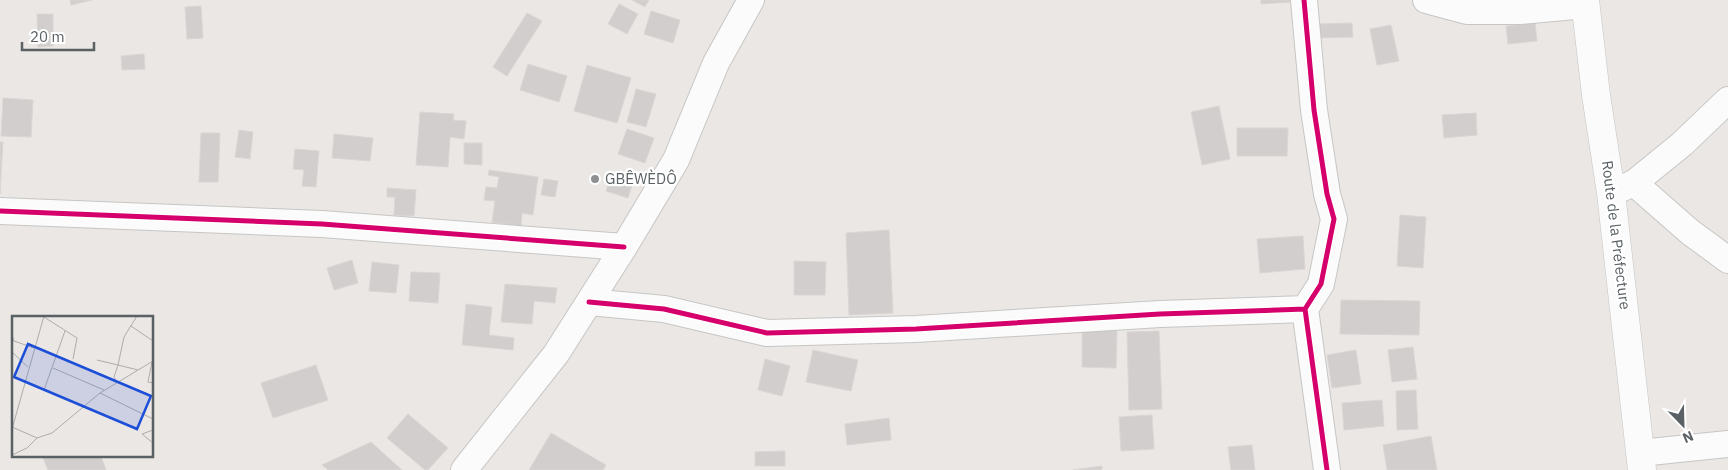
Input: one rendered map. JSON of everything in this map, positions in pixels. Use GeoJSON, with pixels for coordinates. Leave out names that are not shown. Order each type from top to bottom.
{"type":"FeatureCollection","features":[{"type":"Feature","properties":{"kind":"street"},"geometry":{"type":"LineString","coordinates":[[478,466],[556,354],[624,247],[676,160],[716,63],[752,0]]}},
{"type":"Feature","properties":{"kind":"street"},"geometry":{"type":"LineString","coordinates":[[1304,0],[1314,110],[1327,194],[1334,219],[1321,284],[1305,309],[1327,470]]}},
{"type":"Feature","properties":{"kind":"street"},"geometry":{"type":"LineString","coordinates":[[1426,0],[1467,11],[1520,10],[1586,2]]}},
{"type":"Feature","properties":{"kind":"street","name":"Route de la Préfecture"},"geometry":{"type":"LineString","coordinates":[[1586,2],[1596,95],[1623,188],[1641,461]]}},
{"type":"Feature","properties":{"kind":"street"},"geometry":{"type":"LineString","coordinates":[[1728,100],[1682,144],[1623,188],[1690,232],[1728,260]]}},
{"type":"Feature","properties":{"kind":"street"},"geometry":{"type":"LineString","coordinates":[[0,211],[322,224],[624,247]]}},
{"type":"Feature","properties":{"kind":"street"},"geometry":{"type":"LineString","coordinates":[[589,302],[664,310],[767,333],[916,329],[1160,314],[1305,309]]}},
{"type":"Feature","properties":{"kind":"street"},"geometry":{"type":"LineString","coordinates":[[1641,461],[1728,444]]}},
{"type":"Feature","properties":{"kind":"building"},"geometry":{"type":"Polygon","coordinates":[[[70,0],[92,0],[71,5],[70,0]]]}},
{"type":"Feature","properties":{"kind":"building"},"geometry":{"type":"Polygon","coordinates":[[[632,0],[649,0],[645,7],[632,0]]]}},
{"type":"Feature","properties":{"kind":"building"},"geometry":{"type":"Polygon","coordinates":[[[1261,0],[1290,0],[1290,2],[1261,4],[1261,0]]]}},
{"type":"Feature","properties":{"kind":"building"},"geometry":{"type":"Polygon","coordinates":[[[619,4],[638,14],[627,34],[608,24],[619,4]]]}},
{"type":"Feature","properties":{"kind":"building"},"geometry":{"type":"Polygon","coordinates":[[[201,6],[203,38],[187,39],[185,7],[201,6]]]}},
{"type":"Feature","properties":{"kind":"building"},"geometry":{"type":"Polygon","coordinates":[[[651,11],[680,20],[673,43],[644,34],[651,11]]]}},
{"type":"Feature","properties":{"kind":"building"},"geometry":{"type":"Polygon","coordinates":[[[527,13],[542,21],[507,76],[493,67],[527,13]]]}},
{"type":"Feature","properties":{"kind":"building"},"geometry":{"type":"Polygon","coordinates":[[[37,14],[53,14],[53,46],[38,47],[37,14]]]}},
{"type":"Feature","properties":{"kind":"building"},"geometry":{"type":"Polygon","coordinates":[[[1352,23],[1353,37],[1319,38],[1319,24],[1352,23]]]}},
{"type":"Feature","properties":{"kind":"building"},"geometry":{"type":"Polygon","coordinates":[[[1535,23],[1537,41],[1508,44],[1506,26],[1535,23]]]}},
{"type":"Feature","properties":{"kind":"building"},"geometry":{"type":"Polygon","coordinates":[[[1391,25],[1399,61],[1377,65],[1370,29],[1391,25]]]}},
{"type":"Feature","properties":{"kind":"building"},"geometry":{"type":"Polygon","coordinates":[[[144,54],[145,69],[122,70],[121,56],[144,54]]]}},
{"type":"Feature","properties":{"kind":"building"},"geometry":{"type":"Polygon","coordinates":[[[528,64],[567,76],[559,102],[520,90],[528,64]]]}},
{"type":"Feature","properties":{"kind":"building"},"geometry":{"type":"Polygon","coordinates":[[[587,65],[631,78],[617,123],[574,111],[587,65]]]}},
{"type":"Feature","properties":{"kind":"building"},"geometry":{"type":"Polygon","coordinates":[[[636,89],[656,94],[646,127],[627,122],[636,89]]]}},
{"type":"Feature","properties":{"kind":"building"},"geometry":{"type":"Polygon","coordinates":[[[3,98],[33,100],[31,137],[1,136],[3,98]]]}},
{"type":"Feature","properties":{"kind":"building"},"geometry":{"type":"Polygon","coordinates":[[[1219,106],[1230,159],[1202,165],[1191,112],[1219,106]]]}},
{"type":"Feature","properties":{"kind":"building"},"geometry":{"type":"Polygon","coordinates":[[[420,112],[454,114],[453,120],[466,121],[464,139],[450,137],[448,167],[416,165],[420,112]]]}},
{"type":"Feature","properties":{"kind":"building"},"geometry":{"type":"Polygon","coordinates":[[[1476,113],[1477,135],[1444,138],[1442,115],[1476,113]]]}},
{"type":"Feature","properties":{"kind":"building"},"geometry":{"type":"Polygon","coordinates":[[[1237,128],[1288,128],[1287,156],[1237,156],[1237,128]]]}},
{"type":"Feature","properties":{"kind":"building"},"geometry":{"type":"Polygon","coordinates":[[[627,129],[654,138],[645,163],[618,154],[627,129]]]}},
{"type":"Feature","properties":{"kind":"building"},"geometry":{"type":"Polygon","coordinates":[[[239,130],[253,132],[250,159],[235,157],[239,130]]]}},
{"type":"Feature","properties":{"kind":"building"},"geometry":{"type":"Polygon","coordinates":[[[201,133],[220,133],[218,182],[199,182],[201,133]]]}},
{"type":"Feature","properties":{"kind":"building"},"geometry":{"type":"Polygon","coordinates":[[[334,134],[373,138],[370,161],[332,158],[334,134]]]}},
{"type":"Feature","properties":{"kind":"building"},"geometry":{"type":"Polygon","coordinates":[[[0,142],[3,142],[0,194],[0,142]]]}},
{"type":"Feature","properties":{"kind":"building"},"geometry":{"type":"Polygon","coordinates":[[[464,143],[482,143],[482,165],[464,164],[464,143]]]}},
{"type":"Feature","properties":{"kind":"building"},"geometry":{"type":"Polygon","coordinates":[[[295,149],[319,151],[316,187],[302,186],[304,170],[293,169],[295,149]]]}},
{"type":"Feature","properties":{"kind":"building"},"geometry":{"type":"Polygon","coordinates":[[[489,170],[538,177],[533,215],[522,213],[521,226],[492,222],[495,201],[484,200],[486,187],[497,188],[499,177],[488,175],[489,170]]]}},
{"type":"Feature","properties":{"kind":"building"},"geometry":{"type":"Polygon","coordinates":[[[611,176],[633,182],[628,198],[606,191],[611,176]]]}},
{"type":"Feature","properties":{"kind":"building"},"geometry":{"type":"Polygon","coordinates":[[[544,179],[558,181],[555,197],[541,195],[544,179]]]}},
{"type":"Feature","properties":{"kind":"building"},"geometry":{"type":"Polygon","coordinates":[[[387,188],[416,190],[414,216],[394,215],[395,197],[387,197],[387,188]]]}},
{"type":"Feature","properties":{"kind":"building"},"geometry":{"type":"Polygon","coordinates":[[[1400,215],[1426,217],[1423,268],[1397,266],[1400,215]]]}},
{"type":"Feature","properties":{"kind":"building"},"geometry":{"type":"Polygon","coordinates":[[[889,230],[893,313],[849,315],[846,233],[889,230]]]}},
{"type":"Feature","properties":{"kind":"building"},"geometry":{"type":"Polygon","coordinates":[[[1303,236],[1305,269],[1260,273],[1257,239],[1303,236]]]}},
{"type":"Feature","properties":{"kind":"building"},"geometry":{"type":"Polygon","coordinates":[[[352,260],[358,283],[334,290],[327,268],[352,260]]]}},
{"type":"Feature","properties":{"kind":"building"},"geometry":{"type":"Polygon","coordinates":[[[794,261],[826,262],[825,295],[794,295],[794,261]]]}},
{"type":"Feature","properties":{"kind":"building"},"geometry":{"type":"Polygon","coordinates":[[[372,262],[399,265],[396,293],[369,291],[372,262]]]}},
{"type":"Feature","properties":{"kind":"building"},"geometry":{"type":"Polygon","coordinates":[[[411,272],[440,273],[438,303],[409,301],[411,272]]]}},
{"type":"Feature","properties":{"kind":"building"},"geometry":{"type":"Polygon","coordinates":[[[505,284],[557,288],[555,303],[534,301],[532,324],[501,322],[505,284]]]}},
{"type":"Feature","properties":{"kind":"building"},"geometry":{"type":"Polygon","coordinates":[[[1341,300],[1420,301],[1419,335],[1340,334],[1341,300]]]}},
{"type":"Feature","properties":{"kind":"building"},"geometry":{"type":"Polygon","coordinates":[[[466,304],[492,307],[489,335],[514,338],[513,350],[462,345],[466,304]]]}},
{"type":"Feature","properties":{"kind":"building"},"geometry":{"type":"Polygon","coordinates":[[[1082,330],[1117,330],[1116,368],[1082,367],[1082,330]]]}},
{"type":"Feature","properties":{"kind":"building"},"geometry":{"type":"Polygon","coordinates":[[[1159,331],[1162,409],[1129,410],[1127,332],[1159,331]]]}},
{"type":"Feature","properties":{"kind":"building"},"geometry":{"type":"Polygon","coordinates":[[[1413,347],[1417,379],[1392,382],[1388,350],[1413,347]]]}},
{"type":"Feature","properties":{"kind":"building"},"geometry":{"type":"Polygon","coordinates":[[[813,350],[858,360],[851,391],[806,382],[813,350]]]}},
{"type":"Feature","properties":{"kind":"building"},"geometry":{"type":"Polygon","coordinates":[[[1356,350],[1361,384],[1332,388],[1327,355],[1356,350]]]}},
{"type":"Feature","properties":{"kind":"building"},"geometry":{"type":"Polygon","coordinates":[[[765,359],[790,366],[782,396],[758,390],[765,359]]]}},
{"type":"Feature","properties":{"kind":"building"},"geometry":{"type":"Polygon","coordinates":[[[316,365],[328,400],[273,418],[261,383],[316,365]]]}},
{"type":"Feature","properties":{"kind":"building"},"geometry":{"type":"Polygon","coordinates":[[[1416,390],[1418,429],[1397,430],[1396,391],[1416,390]]]}},
{"type":"Feature","properties":{"kind":"building"},"geometry":{"type":"Polygon","coordinates":[[[1382,400],[1384,426],[1344,430],[1342,403],[1382,400]]]}},
{"type":"Feature","properties":{"kind":"building"},"geometry":{"type":"Polygon","coordinates":[[[408,414],[448,448],[428,470],[425,470],[387,438],[408,414]]]}},
{"type":"Feature","properties":{"kind":"building"},"geometry":{"type":"Polygon","coordinates":[[[1152,415],[1154,449],[1121,451],[1119,417],[1152,415]]]}},
{"type":"Feature","properties":{"kind":"building"},"geometry":{"type":"Polygon","coordinates":[[[889,418],[891,440],[847,445],[845,424],[889,418]]]}},
{"type":"Feature","properties":{"kind":"building"},"geometry":{"type":"Polygon","coordinates":[[[551,433],[606,465],[603,470],[529,470],[551,433]]]}},
{"type":"Feature","properties":{"kind":"building"},"geometry":{"type":"Polygon","coordinates":[[[1431,436],[1437,470],[1387,470],[1383,445],[1431,436]]]}},
{"type":"Feature","properties":{"kind":"building"},"geometry":{"type":"Polygon","coordinates":[[[371,442],[402,470],[328,470],[322,465],[371,442]]]}},
{"type":"Feature","properties":{"kind":"building"},"geometry":{"type":"Polygon","coordinates":[[[1252,445],[1255,470],[1231,470],[1228,447],[1252,445]]]}},
{"type":"Feature","properties":{"kind":"building"},"geometry":{"type":"Polygon","coordinates":[[[785,451],[785,466],[755,466],[755,452],[785,451]]]}},
{"type":"Feature","properties":{"kind":"building"},"geometry":{"type":"Polygon","coordinates":[[[43,458],[102,458],[106,470],[48,470],[43,458]]]}},
{"type":"Feature","properties":{"kind":"building"},"geometry":{"type":"Polygon","coordinates":[[[1102,466],[1102,470],[1073,470],[1102,466]]]}},
{"type":"Feature","properties":{"kind":"cycle path"},"geometry":{"type":"LineString","coordinates":[[1304,0],[1314,110],[1327,194],[1334,219],[1321,284],[1305,309],[1327,470]]}},
{"type":"Feature","properties":{"kind":"cycle path"},"geometry":{"type":"LineString","coordinates":[[0,211],[322,224],[624,247]]}},
{"type":"Feature","properties":{"kind":"cycle path"},"geometry":{"type":"LineString","coordinates":[[589,302],[664,309],[767,333],[916,329],[1160,314],[1305,309]]}},
{"type":"Feature","properties":{"kind":"place","name":"GBÊWÈDÔ"},"geometry":{"type":"Point","coordinates":[595,179]}}]}
